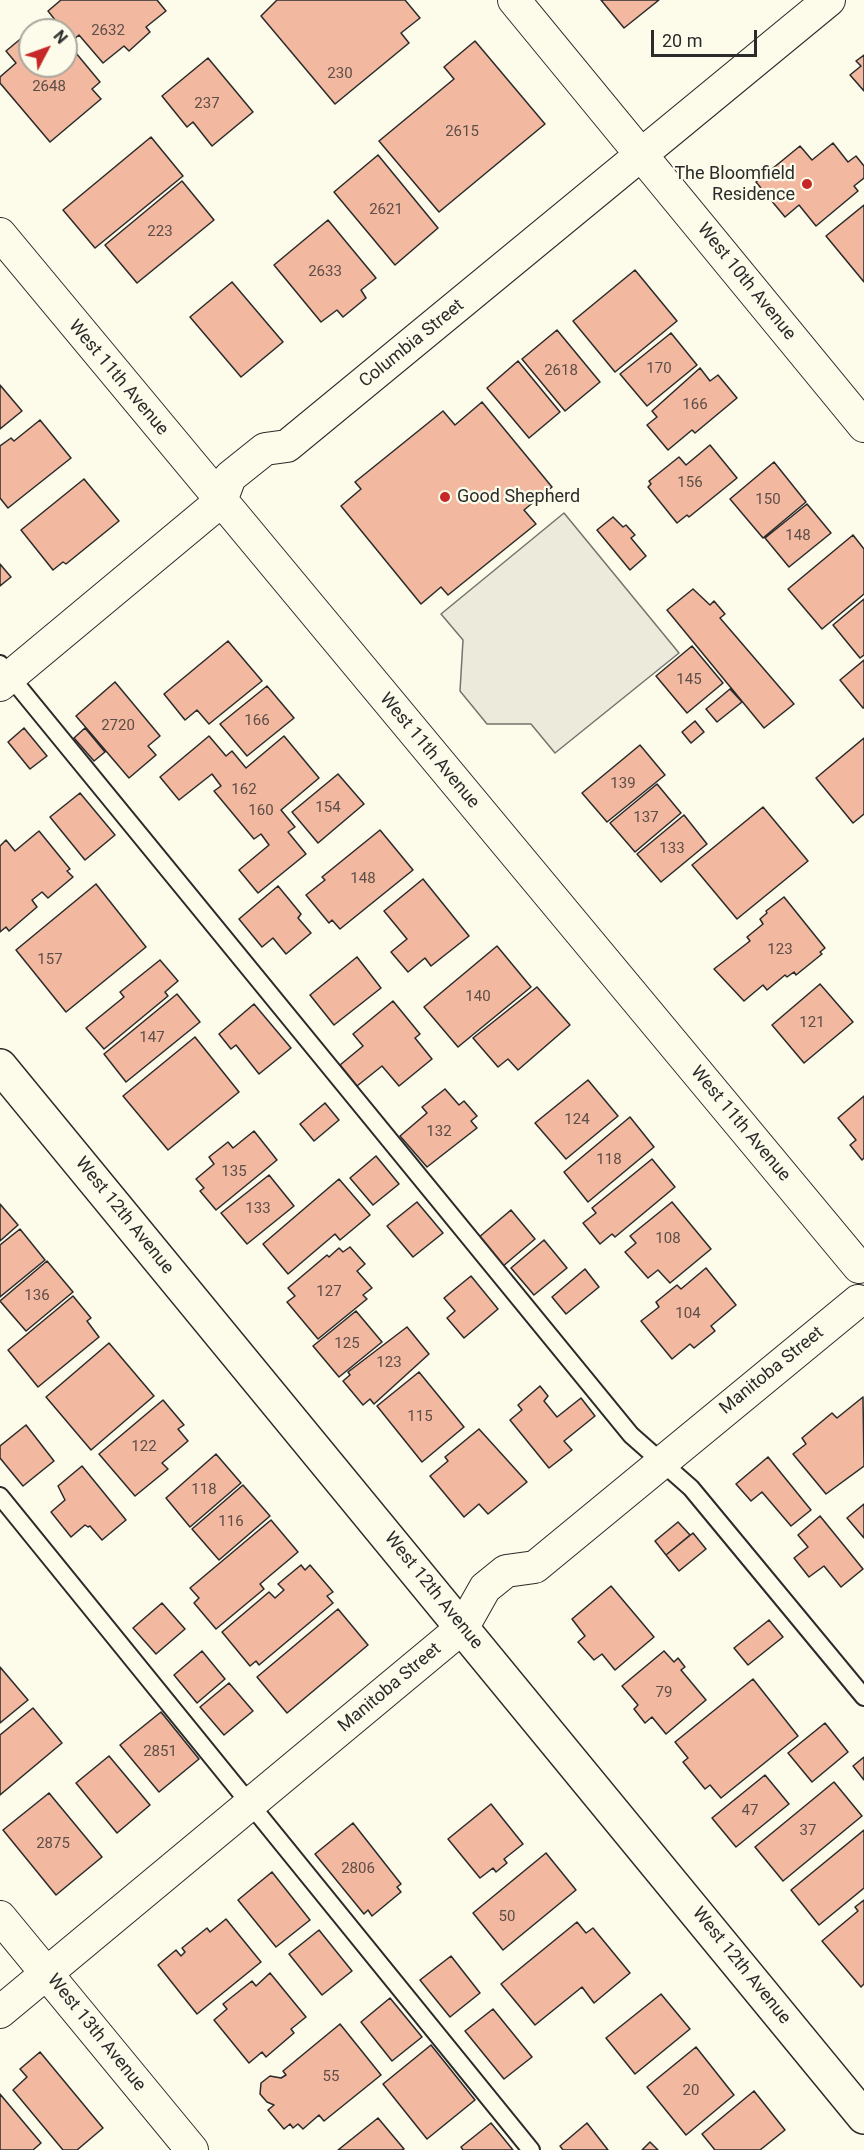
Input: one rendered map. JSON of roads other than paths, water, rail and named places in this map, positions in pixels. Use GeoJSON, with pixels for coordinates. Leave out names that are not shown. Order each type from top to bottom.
{"type":"FeatureCollection","features":[{"type":"Feature","properties":{"kind":"street","name":"West 10th Avenue"},"geometry":{"type":"LineString","coordinates":[[514,0],[864,426]]}},
{"type":"Feature","properties":{"kind":"street","name":"Columbia Street"},"geometry":{"type":"LineString","coordinates":[[4,675],[221,501],[230,477],[265,448],[287,446],[829,0]]}},
{"type":"Feature","properties":{"kind":"street","name":"West 11th Avenue"},"geometry":{"type":"LineString","coordinates":[[0,234],[861,1266]]}},
{"type":"Feature","properties":{"kind":"street","name":"West 12th Avenue"},"geometry":{"type":"LineString","coordinates":[[0,1066],[864,2117]]}},
{"type":"Feature","properties":{"kind":"street"},"geometry":{"type":"LineString","coordinates":[[861,1266],[851,1284],[861,1304]]}},
{"type":"Feature","properties":{"kind":"street","name":"Manitoba Street"},"geometry":{"type":"LineString","coordinates":[[0,2012],[463,1627],[485,1588],[506,1571],[535,1567],[662,1462],[861,1304]]}},
{"type":"Feature","properties":{"kind":"street","name":"West 13th Avenue"},"geometry":{"type":"LineString","coordinates":[[0,1917],[192,2150]]}},
{"type":"Feature","properties":{"kind":"lane"},"geometry":{"type":"LineString","coordinates":[[4,675],[631,1435],[691,1488],[864,1697]]}},
{"type":"Feature","properties":{"kind":"lane"},"geometry":{"type":"LineString","coordinates":[[0,1496],[531,2150]]}},
{"type":"Feature","properties":{"kind":"place","name":"The Bloomfield Residence"},"geometry":{"type":"Point","coordinates":[807,184]}},
{"type":"Feature","properties":{"kind":"place","name":"Good Shepherd"},"geometry":{"type":"Point","coordinates":[445,497]}}]}
